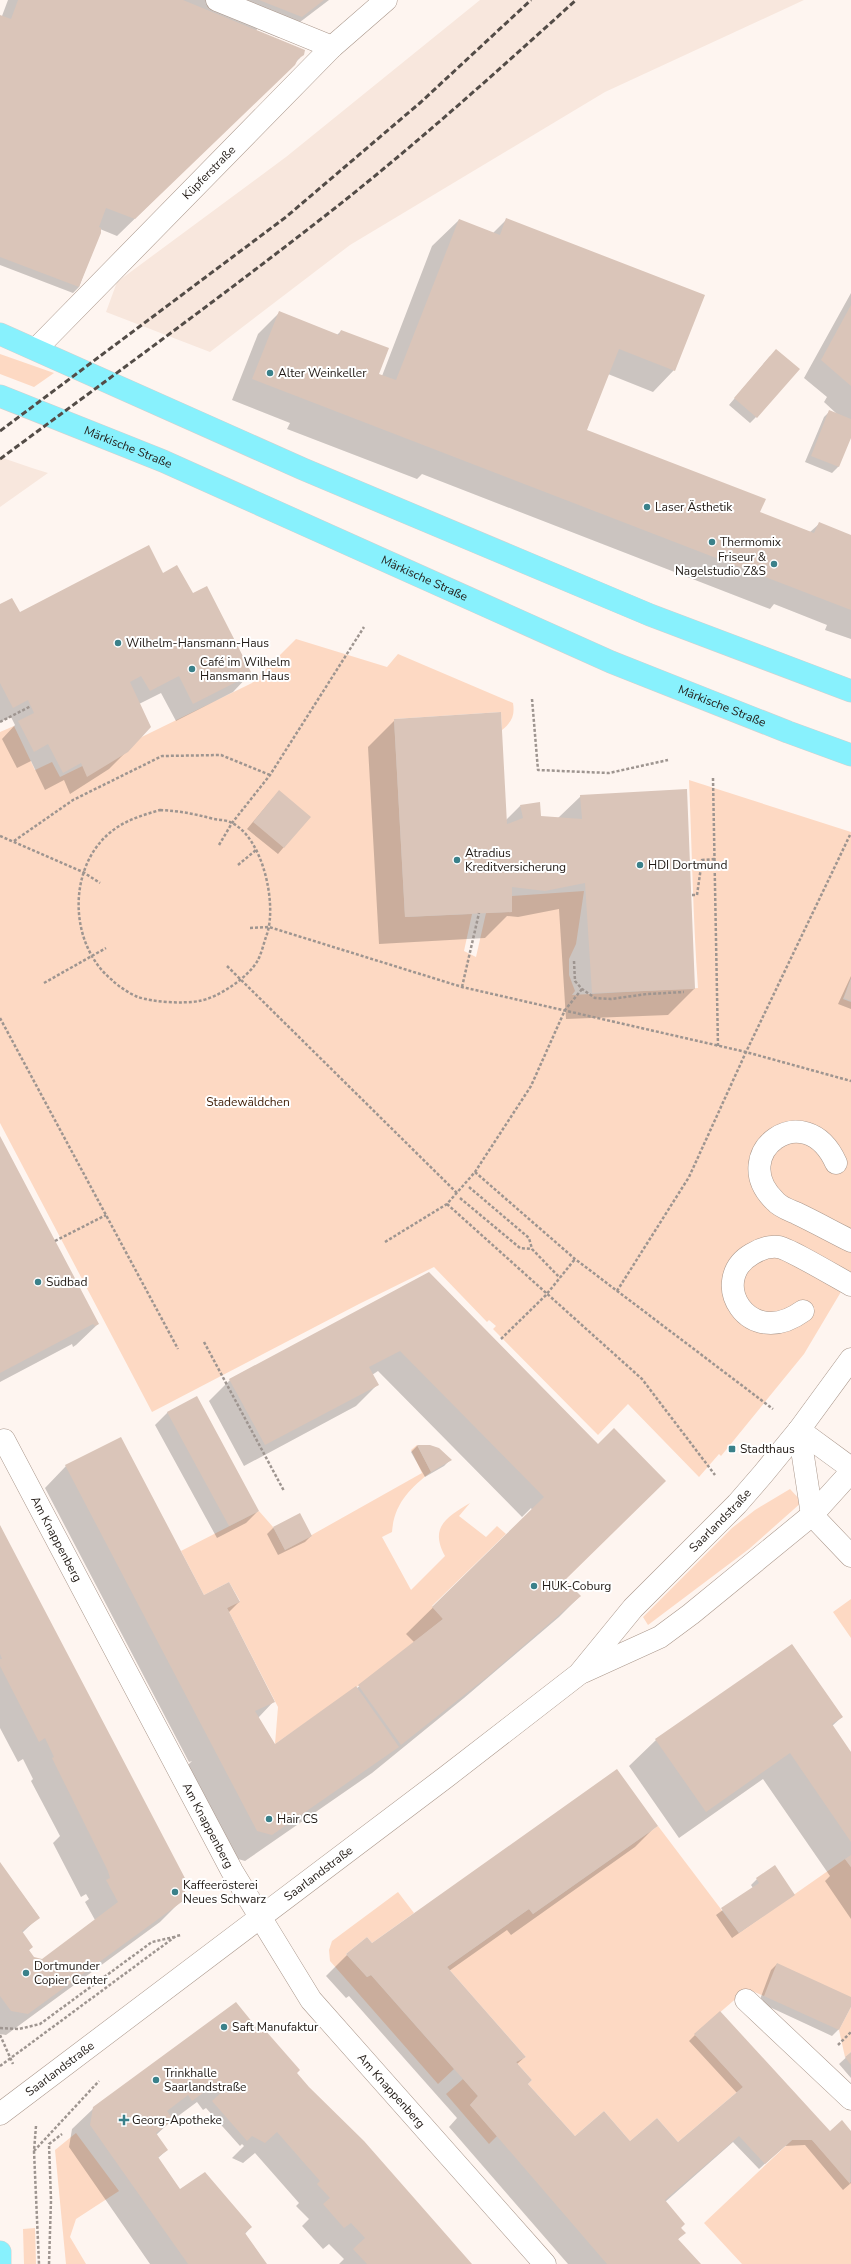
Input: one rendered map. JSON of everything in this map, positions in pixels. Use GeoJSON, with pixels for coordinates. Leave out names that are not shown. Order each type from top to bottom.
{"type":"FeatureCollection","features":[{"type":"Feature","properties":{"kind":"main road"},"geometry":{"type":"LineString","coordinates":[[0,334],[303,469],[642,612],[851,691]]}},
{"type":"Feature","properties":{"kind":"main road","name":"Märkische Straße"},"geometry":{"type":"LineString","coordinates":[[0,396],[163,461],[611,662],[788,732],[851,755]]}},
{"type":"Feature","properties":{"kind":"main road"},"geometry":{"type":"LineString","coordinates":[[0,2252],[0,2264]]}},
{"type":"Feature","properties":{"kind":"street"},"geometry":{"type":"LineString","coordinates":[[217,0],[332,47]]}},
{"type":"Feature","properties":{"kind":"street","name":"Küpferstraße"},"geometry":{"type":"LineString","coordinates":[[36,349],[91,291],[332,47],[386,0]]}},
{"type":"Feature","properties":{"kind":"street"},"geometry":{"type":"LineString","coordinates":[[836,1163],[829,1149],[816,1137],[802,1131],[788,1132],[780,1134],[766,1148],[761,1157],[759,1173],[766,1191],[777,1203],[851,1241]]}},
{"type":"Feature","properties":{"kind":"street"},"geometry":{"type":"LineString","coordinates":[[803,1311],[793,1318],[772,1324],[754,1320],[746,1315],[735,1298],[733,1288],[734,1278],[741,1263],[760,1250],[778,1247],[851,1285]]}},
{"type":"Feature","properties":{"kind":"street","name":"Saarlandstraße"},"geometry":{"type":"LineString","coordinates":[[579,1674],[633,1608],[736,1504],[799,1430],[851,1359]]}},
{"type":"Feature","properties":{"kind":"street"},"geometry":{"type":"LineString","coordinates":[[799,1430],[851,1468]]}},
{"type":"Feature","properties":{"kind":"street"},"geometry":{"type":"LineString","coordinates":[[799,1430],[812,1515],[851,1556]]}},
{"type":"Feature","properties":{"kind":"street","name":"Am Knappenberg"},"geometry":{"type":"LineString","coordinates":[[4,1440],[232,1871],[310,2000],[545,2264]]}},
{"type":"Feature","properties":{"kind":"street","name":"Saarlandstraße"},"geometry":{"type":"LineString","coordinates":[[0,2114],[261,1918],[579,1674],[660,1636],[691,1614],[812,1515],[851,1472]]}},
{"type":"Feature","properties":{"kind":"street"},"geometry":{"type":"LineString","coordinates":[[746,2000],[851,2099]]}},
{"type":"Feature","properties":{"kind":"path"},"geometry":{"type":"LineString","coordinates":[[219,845],[232,823],[270,775],[364,627]]}},
{"type":"Feature","properties":{"kind":"path"},"geometry":{"type":"LineString","coordinates":[[532,699],[538,770],[609,773],[668,760]]}},
{"type":"Feature","properties":{"kind":"path"},"geometry":{"type":"LineString","coordinates":[[0,722],[31,706]]}},
{"type":"Feature","properties":{"kind":"path"},"geometry":{"type":"LineString","coordinates":[[14,841],[73,800],[162,756],[221,755],[270,775]]}},
{"type":"Feature","properties":{"kind":"path"},"geometry":{"type":"LineString","coordinates":[[713,778],[718,1047]]}},
{"type":"Feature","properties":{"kind":"path"},"geometry":{"type":"LineString","coordinates":[[160,810],[185,811],[232,823],[242,832],[256,850],[267,876],[270,901],[269,927],[258,961],[240,980],[223,992],[200,1001],[170,1002],[138,997],[111,980],[92,956],[81,931],[78,900],[84,872],[95,851],[112,831],[137,816],[160,810]]}},
{"type":"Feature","properties":{"kind":"path"},"geometry":{"type":"LineString","coordinates":[[617,1292],[689,1177],[746,1052],[850,835]]}},
{"type":"Feature","properties":{"kind":"path"},"geometry":{"type":"LineString","coordinates":[[0,836],[84,872],[100,883]]}},
{"type":"Feature","properties":{"kind":"path"},"geometry":{"type":"LineString","coordinates":[[238,865],[256,850]]}},
{"type":"Feature","properties":{"kind":"path"},"geometry":{"type":"LineString","coordinates":[[692,895],[697,895],[702,860],[715,859]]}},
{"type":"Feature","properties":{"kind":"path"},"geometry":{"type":"LineString","coordinates":[[462,987],[479,913]]}},
{"type":"Feature","properties":{"kind":"path"},"geometry":{"type":"LineString","coordinates":[[250,928],[269,927],[462,987],[718,1047],[746,1052],[851,1080]]}},
{"type":"Feature","properties":{"kind":"path"},"geometry":{"type":"LineString","coordinates":[[44,983],[106,948]]}},
{"type":"Feature","properties":{"kind":"path"},"geometry":{"type":"LineString","coordinates":[[574,961],[575,981],[582,989],[595,998],[611,999],[647,994],[684,992]]}},
{"type":"Feature","properties":{"kind":"path"},"geometry":{"type":"LineString","coordinates":[[227,966],[457,1193]]}},
{"type":"Feature","properties":{"kind":"path"},"geometry":{"type":"LineString","coordinates":[[385,1242],[447,1204],[475,1172],[530,1086],[565,1010],[582,989]]}},
{"type":"Feature","properties":{"kind":"path"},"geometry":{"type":"LineString","coordinates":[[0,1018],[178,1349]]}},
{"type":"Feature","properties":{"kind":"path"},"geometry":{"type":"LineString","coordinates":[[475,1172],[575,1259],[773,1409]]}},
{"type":"Feature","properties":{"kind":"path"},"geometry":{"type":"LineString","coordinates":[[469,1187],[529,1238],[532,1249],[560,1278]]}},
{"type":"Feature","properties":{"kind":"path"},"geometry":{"type":"LineString","coordinates":[[460,1198],[520,1248],[532,1249]]}},
{"type":"Feature","properties":{"kind":"path"},"geometry":{"type":"LineString","coordinates":[[447,1204],[546,1295],[642,1379],[715,1475]]}},
{"type":"Feature","properties":{"kind":"path"},"geometry":{"type":"LineString","coordinates":[[55,1241],[106,1215]]}},
{"type":"Feature","properties":{"kind":"path"},"geometry":{"type":"LineString","coordinates":[[501,1339],[546,1295],[575,1259]]}},
{"type":"Feature","properties":{"kind":"path"},"geometry":{"type":"LineString","coordinates":[[204,1342],[284,1491]]}},
{"type":"Feature","properties":{"kind":"path"},"geometry":{"type":"LineString","coordinates":[[0,2028],[19,2029],[40,2024],[152,1942],[176,1936]]}},
{"type":"Feature","properties":{"kind":"path"},"geometry":{"type":"LineString","coordinates":[[0,2035],[4,2042]]}},
{"type":"Feature","properties":{"kind":"path"},"geometry":{"type":"LineString","coordinates":[[34,2151],[100,2080]]}},
{"type":"Feature","properties":{"kind":"path"},"geometry":{"type":"LineString","coordinates":[[36,2118],[34,2151],[39,2264]]}},
{"type":"Feature","properties":{"kind":"path"},"geometry":{"type":"LineString","coordinates":[[49,2264],[51,2200],[49,2144],[62,2134]]}},
{"type":"Feature","properties":{"kind":"shaded area"},"geometry":{"type":"Polygon","coordinates":[[[480,0],[804,0],[605,92],[350,245],[210,352],[106,312],[117,282],[286,157],[480,0]]]}},
{"type":"Feature","properties":{"kind":"shaded area"},"geometry":{"type":"Polygon","coordinates":[[[0,457],[32,468],[48,473],[0,507],[0,457]]]}},
{"type":"Feature","properties":{"kind":"green space"},"geometry":{"type":"Polygon","coordinates":[[[0,354],[54,373],[34,387],[0,374],[0,354]]]}},
{"type":"Feature","properties":{"kind":"green space","name":"Stadewäldchen"},"geometry":{"type":"Polygon","coordinates":[[[296,639],[387,667],[398,654],[513,703],[514,711],[512,718],[502,730],[501,712],[394,719],[405,917],[472,914],[464,951],[476,957],[486,913],[512,912],[512,896],[584,891],[576,944],[569,959],[569,975],[575,991],[572,995],[698,988],[689,780],[851,832],[851,978],[843,999],[851,1002],[851,1275],[804,1354],[721,1456],[719,1454],[699,1477],[628,1404],[598,1435],[493,1329],[496,1326],[489,1320],[487,1322],[434,1267],[359,1304],[152,1412],[0,1123],[0,732],[14,726],[35,770],[52,762],[60,777],[252,683],[296,639]]]}},
{"type":"Feature","properties":{"kind":"green space"},"geometry":{"type":"Polygon","coordinates":[[[417,1445],[431,1472],[416,1484],[404,1498],[396,1513],[392,1532],[382,1537],[411,1590],[445,1556],[439,1537],[443,1524],[454,1513],[470,1503],[459,1516],[486,1537],[497,1526],[506,1534],[432,1606],[443,1619],[368,1679],[275,1744],[278,1707],[227,1608],[240,1601],[229,1582],[204,1595],[181,1551],[259,1511],[273,1527],[285,1550],[422,1473],[411,1450],[417,1445]]]}},
{"type":"Feature","properties":{"kind":"green space"},"geometry":{"type":"Polygon","coordinates":[[[790,1489],[802,1502],[749,1549],[648,1625],[643,1617],[732,1528],[755,1510],[790,1489]]]}},
{"type":"Feature","properties":{"kind":"green space"},"geometry":{"type":"Polygon","coordinates":[[[851,1599],[851,1638],[833,1612],[851,1599]]]}},
{"type":"Feature","properties":{"kind":"green space"},"geometry":{"type":"Polygon","coordinates":[[[658,1826],[739,1933],[845,1859],[851,1867],[851,1997],[764,1996],[747,1989],[695,2034],[743,2087],[678,2142],[657,2118],[630,2141],[604,2111],[575,2136],[528,2084],[532,2080],[516,2062],[526,2057],[447,1967],[529,1909],[533,1914],[658,1826]]]}},
{"type":"Feature","properties":{"kind":"green space"},"geometry":{"type":"Polygon","coordinates":[[[398,1892],[414,1913],[372,1943],[367,1937],[346,1954],[367,1977],[371,1975],[454,2069],[438,2084],[330,1961],[329,1950],[332,1941],[398,1892]]]}},
{"type":"Feature","properties":{"kind":"green space"},"geometry":{"type":"Polygon","coordinates":[[[851,2007],[851,2052],[845,2057],[839,2030],[851,2007]]]}},
{"type":"Feature","properties":{"kind":"green space"},"geometry":{"type":"Polygon","coordinates":[[[463,2079],[478,2096],[470,2105],[497,2136],[489,2144],[446,2094],[463,2079]]]}},
{"type":"Feature","properties":{"kind":"green space"},"geometry":{"type":"Polygon","coordinates":[[[76,2133],[119,2191],[76,2219],[70,2237],[86,2264],[66,2264],[55,2150],[76,2133]]]}},
{"type":"Feature","properties":{"kind":"green space"},"geometry":{"type":"Polygon","coordinates":[[[792,2140],[812,2140],[851,2183],[851,2264],[742,2264],[704,2223],[792,2140]]]}},
{"type":"Feature","properties":{"kind":"green space"},"geometry":{"type":"Polygon","coordinates":[[[35,2228],[36,2264],[24,2264],[23,2229],[35,2228]]]}},
{"type":"Feature","properties":{"kind":"building"},"geometry":{"type":"Polygon","coordinates":[[[18,0],[183,0],[305,50],[304,55],[298,59],[295,65],[135,219],[106,208],[99,227],[101,228],[101,233],[79,287],[0,257],[0,15],[11,19],[18,0]]]}},
{"type":"Feature","properties":{"kind":"building"},"geometry":{"type":"Polygon","coordinates":[[[259,0],[324,0],[302,17],[259,0]]]}},
{"type":"Feature","properties":{"kind":"building"},"geometry":{"type":"Polygon","coordinates":[[[506,218],[705,295],[675,371],[619,349],[587,430],[766,499],[760,512],[814,533],[819,522],[851,535],[851,610],[252,379],[279,311],[339,335],[341,330],[389,348],[379,374],[396,380],[459,219],[500,235],[506,218]]]}},
{"type":"Feature","properties":{"kind":"building"},"geometry":{"type":"Polygon","coordinates":[[[851,305],[851,386],[821,360],[851,305]]]}},
{"type":"Feature","properties":{"kind":"building"},"geometry":{"type":"Polygon","coordinates":[[[776,349],[800,369],[757,418],[734,398],[776,349]]]}},
{"type":"Feature","properties":{"kind":"building"},"geometry":{"type":"Polygon","coordinates":[[[829,410],[851,419],[851,438],[839,467],[811,456],[829,410]]]}},
{"type":"Feature","properties":{"kind":"building","name":"Wilhelm-Hansmann-Haus"},"geometry":{"type":"Polygon","coordinates":[[[149,545],[163,573],[177,565],[193,593],[207,586],[252,674],[193,704],[179,676],[150,691],[141,676],[130,682],[151,727],[128,752],[87,777],[81,763],[63,773],[48,744],[34,752],[18,721],[34,713],[28,700],[13,708],[0,683],[0,604],[12,598],[20,612],[149,545]]]}},
{"type":"Feature","properties":{"kind":"building"},"geometry":{"type":"Polygon","coordinates":[[[501,712],[507,824],[523,818],[520,805],[540,802],[541,816],[582,819],[580,795],[687,789],[695,989],[592,993],[585,883],[545,891],[512,887],[512,912],[405,917],[394,719],[501,712]]]}},
{"type":"Feature","properties":{"kind":"building"},"geometry":{"type":"Polygon","coordinates":[[[279,790],[311,817],[284,848],[253,822],[279,790]]]}},
{"type":"Feature","properties":{"kind":"building"},"geometry":{"type":"Polygon","coordinates":[[[851,979],[851,1001],[844,998],[851,979]]]}},
{"type":"Feature","properties":{"kind":"building","name":"Südbad"},"geometry":{"type":"Polygon","coordinates":[[[0,1136],[99,1324],[95,1326],[93,1324],[0,1373],[0,1136]]]}},
{"type":"Feature","properties":{"kind":"building"},"geometry":{"type":"Polygon","coordinates":[[[429,1272],[598,1444],[614,1428],[666,1481],[565,1580],[581,1596],[487,1677],[401,1745],[358,1685],[443,1619],[432,1607],[544,1497],[400,1351],[369,1367],[379,1385],[265,1445],[229,1379],[429,1272]]]}},
{"type":"Feature","properties":{"kind":"building"},"geometry":{"type":"Polygon","coordinates":[[[197,1396],[259,1511],[229,1526],[167,1412],[197,1396]]]}},
{"type":"Feature","properties":{"kind":"building"},"geometry":{"type":"Polygon","coordinates":[[[121,1437],[204,1595],[229,1582],[240,1602],[227,1608],[275,1702],[255,1711],[275,1744],[356,1686],[399,1747],[272,1835],[257,1831],[65,1465],[121,1437]]]}},
{"type":"Feature","properties":{"kind":"building"},"geometry":{"type":"Polygon","coordinates":[[[417,1445],[430,1445],[439,1448],[452,1460],[431,1472],[417,1445]]]}},
{"type":"Feature","properties":{"kind":"building"},"geometry":{"type":"Polygon","coordinates":[[[300,1513],[312,1536],[285,1550],[273,1527],[300,1513]]]}},
{"type":"Feature","properties":{"kind":"building"},"geometry":{"type":"Polygon","coordinates":[[[0,1525],[187,1882],[183,1901],[28,2014],[11,2011],[0,1996],[0,1862],[40,1918],[22,1931],[33,1947],[29,1950],[34,1957],[42,1959],[118,1902],[106,1880],[110,1878],[108,1871],[52,1758],[54,1757],[45,1738],[39,1742],[0,1666],[0,1659],[2,1659],[0,1654],[0,1525]]]}},
{"type":"Feature","properties":{"kind":"building"},"geometry":{"type":"Polygon","coordinates":[[[792,1644],[843,1717],[832,1724],[851,1752],[851,1842],[790,1753],[706,1812],[655,1739],[792,1644]]]}},
{"type":"Feature","properties":{"kind":"building"},"geometry":{"type":"Polygon","coordinates":[[[617,1769],[658,1826],[533,1914],[529,1909],[447,1967],[526,2057],[516,2062],[532,2080],[528,2084],[575,2136],[604,2111],[630,2141],[657,2118],[678,2142],[743,2087],[694,2034],[720,2011],[830,2131],[842,2120],[851,2131],[850,2184],[812,2140],[792,2140],[765,2164],[739,2136],[665,2200],[685,2224],[681,2228],[686,2233],[678,2239],[701,2264],[607,2264],[470,2105],[478,2096],[371,1975],[367,1977],[346,1954],[367,1937],[372,1943],[617,1769]]]}},
{"type":"Feature","properties":{"kind":"building"},"geometry":{"type":"Polygon","coordinates":[[[851,1855],[851,1867],[845,1859],[851,1855]]]}},
{"type":"Feature","properties":{"kind":"building"},"geometry":{"type":"Polygon","coordinates":[[[775,1865],[795,1895],[739,1933],[721,1908],[759,1883],[756,1878],[775,1865]]]}},
{"type":"Feature","properties":{"kind":"building"},"geometry":{"type":"Polygon","coordinates":[[[777,1963],[851,1997],[851,2007],[839,2030],[764,1996],[777,1963]]]}},
{"type":"Feature","properties":{"kind":"building"},"geometry":{"type":"Polygon","coordinates":[[[236,2002],[261,2033],[265,2030],[300,2070],[297,2073],[309,2087],[364,2141],[472,2264],[367,2264],[353,2249],[365,2238],[351,2223],[344,2228],[323,2204],[330,2198],[317,2184],[320,2181],[277,2132],[265,2143],[252,2136],[247,2141],[212,2101],[225,2089],[219,2081],[192,2101],[188,2095],[167,2111],[173,2120],[156,2133],[168,2150],[158,2157],[180,2189],[205,2172],[252,2227],[245,2233],[267,2264],[188,2264],[90,2125],[93,2107],[236,2002]]]}},
{"type":"Feature","properties":{"kind":"building"},"geometry":{"type":"Polygon","coordinates":[[[851,2052],[851,2065],[845,2057],[851,2052]]]}},
{"type":"Feature","properties":{"kind":"railway"},"geometry":{"type":"LineString","coordinates":[[0,431],[286,217],[421,102],[531,0]]}},
{"type":"Feature","properties":{"kind":"railway"},"geometry":{"type":"LineString","coordinates":[[0,459],[216,299],[344,201],[462,102],[576,0]]}},
{"type":"Feature","properties":{"kind":"place","name":"Alter Weinkeller"},"geometry":{"type":"Point","coordinates":[270,373]}},
{"type":"Feature","properties":{"kind":"place","name":"Laser Ästhetik"},"geometry":{"type":"Point","coordinates":[647,507]}},
{"type":"Feature","properties":{"kind":"place","name":"Thermomix"},"geometry":{"type":"Point","coordinates":[712,542]}},
{"type":"Feature","properties":{"kind":"place","name":"Friseur & Nagelstudio Z&S"},"geometry":{"type":"Point","coordinates":[774,564]}},
{"type":"Feature","properties":{"kind":"place","name":"Wilhelm-Hansmann-Haus"},"geometry":{"type":"Point","coordinates":[118,643]}},
{"type":"Feature","properties":{"kind":"place","name":"Café im Wilhelm Hansmann Haus"},"geometry":{"type":"Point","coordinates":[192,669]}},
{"type":"Feature","properties":{"kind":"place","name":"Atradius Kreditversicherung"},"geometry":{"type":"Point","coordinates":[457,860]}},
{"type":"Feature","properties":{"kind":"place","name":"HDI Dortmund"},"geometry":{"type":"Point","coordinates":[640,865]}},
{"type":"Feature","properties":{"kind":"place","name":"Südbad"},"geometry":{"type":"Point","coordinates":[38,1282]}},
{"type":"Feature","properties":{"kind":"place","name":"Stadthaus"},"geometry":{"type":"Point","coordinates":[732,1449]}},
{"type":"Feature","properties":{"kind":"place","name":"HUK-Coburg"},"geometry":{"type":"Point","coordinates":[534,1586]}},
{"type":"Feature","properties":{"kind":"place","name":"Hair CS"},"geometry":{"type":"Point","coordinates":[269,1819]}},
{"type":"Feature","properties":{"kind":"place","name":"Kaffeerösterei Neues Schwarz"},"geometry":{"type":"Point","coordinates":[175,1892]}},
{"type":"Feature","properties":{"kind":"place","name":"Dortmunder Copier Center"},"geometry":{"type":"Point","coordinates":[26,1973]}},
{"type":"Feature","properties":{"kind":"place","name":"Saft Manufaktur"},"geometry":{"type":"Point","coordinates":[224,2027]}},
{"type":"Feature","properties":{"kind":"place","name":"Trinkhalle Saarlandstraße"},"geometry":{"type":"Point","coordinates":[156,2080]}},
{"type":"Feature","properties":{"kind":"place","name":"Georg-Apotheke"},"geometry":{"type":"Point","coordinates":[124,2120]}}]}
